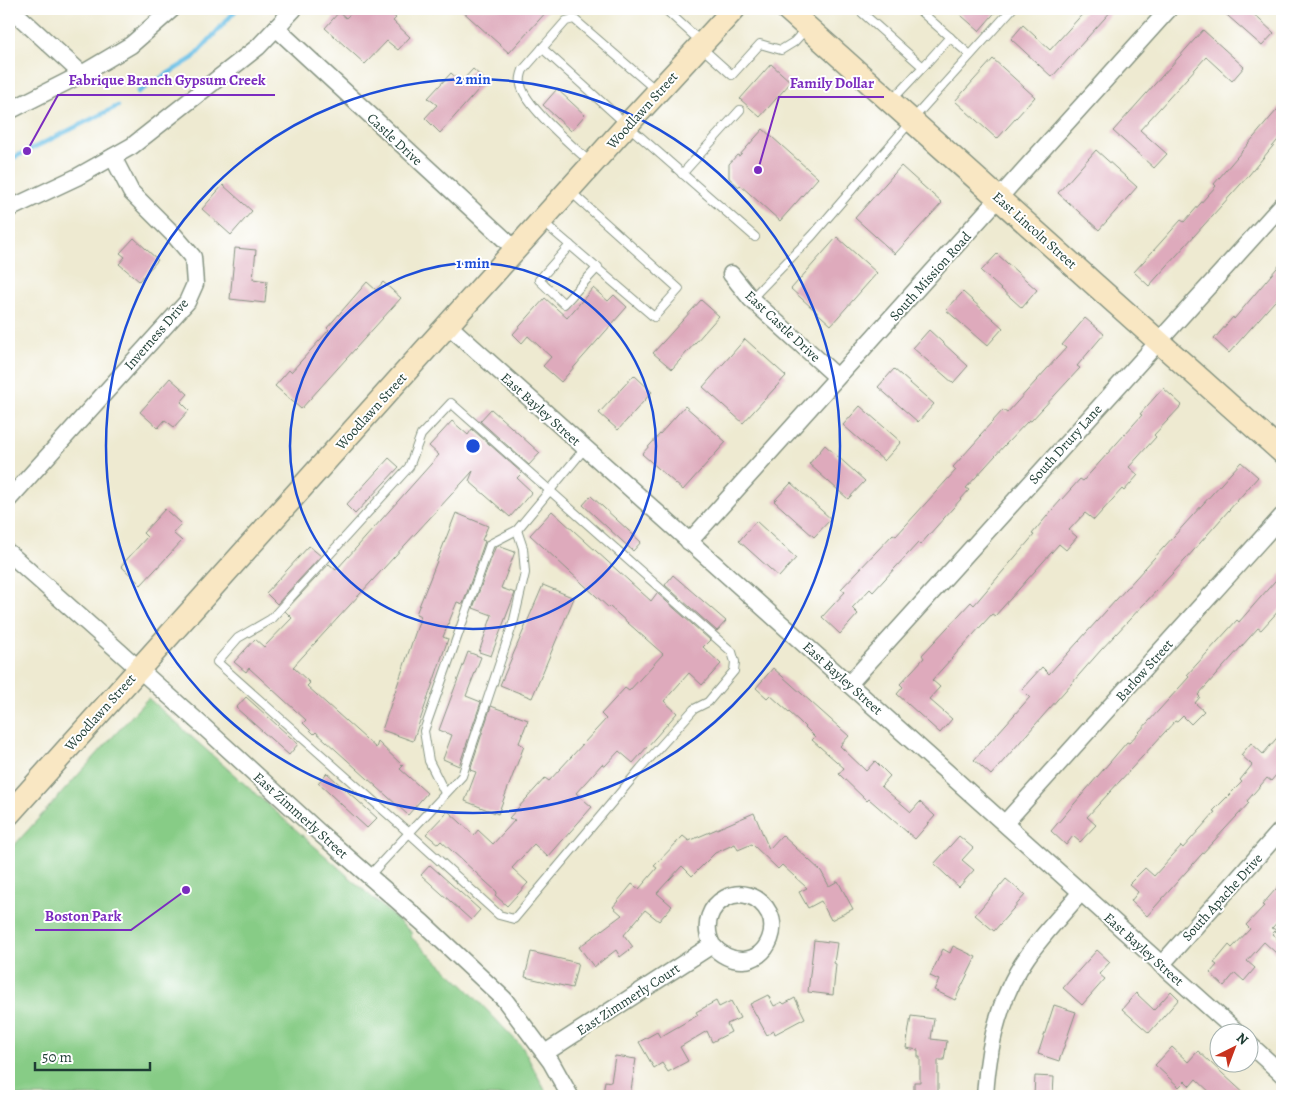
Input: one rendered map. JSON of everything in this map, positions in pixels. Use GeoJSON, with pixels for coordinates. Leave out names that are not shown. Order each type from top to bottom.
{"type":"FeatureCollection","features":[{"type":"Feature","properties":{"kind":"street"},"geometry":{"type":"LineString","coordinates":[[11,9],[82,74]]}},
{"type":"Feature","properties":{"kind":"street"},"geometry":{"type":"LineString","coordinates":[[9,111],[82,74],[130,45],[172,9]]}},
{"type":"Feature","properties":{"kind":"street"},"geometry":{"type":"LineString","coordinates":[[9,209],[77,177],[132,146],[250,54],[294,9]]}},
{"type":"Feature","properties":{"kind":"street","name":"Woodlawn Street"},"geometry":{"type":"LineString","coordinates":[[9,814],[627,125],[734,9]]}},
{"type":"Feature","properties":{"kind":"street","name":"East Lincoln Street"},"geometry":{"type":"LineString","coordinates":[[787,9],[1282,452]]}},
{"type":"Feature","properties":{"kind":"street","name":"South Mission Road"},"geometry":{"type":"LineString","coordinates":[[690,542],[837,376],[1000,199],[1169,9]]}},
{"type":"Feature","properties":{"kind":"street","name":"Castle Drive"},"geometry":{"type":"LineString","coordinates":[[276,28],[516,250]]}},
{"type":"Feature","properties":{"kind":"street","name":"Inverness Drive"},"geometry":{"type":"LineString","coordinates":[[9,499],[187,302],[195,284],[193,257],[174,235],[130,192],[113,157]]}},
{"type":"Feature","properties":{"kind":"street","name":"South Drury Lane"},"geometry":{"type":"LineString","coordinates":[[849,684],[1282,205]]}},
{"type":"Feature","properties":{"kind":"street","name":"East Castle Drive"},"geometry":{"type":"LineString","coordinates":[[731,274],[751,299],[837,376]]}},
{"type":"Feature","properties":{"kind":"street","name":"East Bayley Street"},"geometry":{"type":"LineString","coordinates":[[448,325],[1226,1022]]}},
{"type":"Feature","properties":{"kind":"street","name":"Barlow Street"},"geometry":{"type":"LineString","coordinates":[[1005,824],[1282,516]]}},
{"type":"Feature","properties":{"kind":"street","name":"East Zimmerly Street"},"geometry":{"type":"LineString","coordinates":[[9,553],[423,923],[504,999],[545,1053],[570,1096]]}},
{"type":"Feature","properties":{"kind":"street","name":"South Apache Drive"},"geometry":{"type":"LineString","coordinates":[[1161,965],[1282,829]]}},
{"type":"Feature","properties":{"kind":"street"},"geometry":{"type":"LineString","coordinates":[[986,1096],[986,1074],[992,1037],[1012,981],[1047,930],[1082,892]]}},
{"type":"Feature","properties":{"kind":"street"},"geometry":{"type":"LineString","coordinates":[[745,895],[757,900],[766,908],[771,917],[771,938],[758,955],[746,960],[733,960],[717,952],[712,945],[706,926],[712,910],[718,902],[728,896],[745,895]]}},
{"type":"Feature","properties":{"kind":"street","name":"East Zimmerly Court"},"geometry":{"type":"LineString","coordinates":[[545,1053],[712,945]]}},
{"type":"Feature","properties":{"kind":"street"},"geometry":{"type":"LineString","coordinates":[[1258,1052],[1282,1074]]}},
{"type":"Feature","properties":{"kind":"lane"},"geometry":{"type":"LineString","coordinates":[[665,9],[732,74],[760,44],[781,50],[794,42],[808,27]]}},
{"type":"Feature","properties":{"kind":"lane"},"geometry":{"type":"LineString","coordinates":[[858,9],[922,67]]}},
{"type":"Feature","properties":{"kind":"lane"},"geometry":{"type":"LineString","coordinates":[[918,9],[970,55]]}},
{"type":"Feature","properties":{"kind":"lane"},"geometry":{"type":"LineString","coordinates":[[751,299],[812,236],[912,120],[1012,9]]}},
{"type":"Feature","properties":{"kind":"lane"},"geometry":{"type":"LineString","coordinates":[[593,165],[544,118],[521,86],[523,70],[566,21],[574,19],[658,92]]}},
{"type":"Feature","properties":{"kind":"lane"},"geometry":{"type":"LineString","coordinates":[[891,102],[950,37]]}},
{"type":"Feature","properties":{"kind":"lane"},"geometry":{"type":"LineString","coordinates":[[542,48],[755,237]]}},
{"type":"Feature","properties":{"kind":"lane"},"geometry":{"type":"LineString","coordinates":[[682,174],[740,110]]}},
{"type":"Feature","properties":{"kind":"lane"},"geometry":{"type":"LineString","coordinates":[[542,221],[598,267],[654,317],[679,289],[569,191]]}},
{"type":"Feature","properties":{"kind":"lane"},"geometry":{"type":"LineString","coordinates":[[570,245],[538,280],[564,304],[598,267]]}},
{"type":"Feature","properties":{"kind":"lane"},"geometry":{"type":"LineString","coordinates":[[451,404],[732,652],[735,662],[734,671],[708,702],[694,708],[514,919],[499,915],[408,832],[217,662],[238,638],[271,619],[409,467],[421,435],[451,404]]}},
{"type":"Feature","properties":{"kind":"lane"},"geometry":{"type":"LineString","coordinates":[[445,793],[429,761],[424,731],[490,544],[517,530],[584,448]]}},
{"type":"Feature","properties":{"kind":"lane"},"geometry":{"type":"LineString","coordinates":[[369,876],[462,776],[514,620],[525,573],[523,548],[517,530]]}},
{"type":"Feature","properties":{"kind":"green space"},"geometry":{"type":"Polygon","coordinates":[[[148,698],[412,933],[411,937],[465,987],[523,1048],[548,1096],[9,1096],[9,851],[148,698]]]}},
{"type":"Feature","properties":{"kind":"building"},"geometry":{"type":"Polygon","coordinates":[[[355,9],[385,9],[396,18],[393,21],[410,37],[398,50],[387,41],[365,64],[325,28],[339,12],[346,18],[355,9]]]}},
{"type":"Feature","properties":{"kind":"building"},"geometry":{"type":"Polygon","coordinates":[[[460,9],[549,9],[509,53],[460,9]]]}},
{"type":"Feature","properties":{"kind":"building"},"geometry":{"type":"Polygon","coordinates":[[[954,9],[998,9],[979,31],[954,9]]]}},
{"type":"Feature","properties":{"kind":"building"},"geometry":{"type":"Polygon","coordinates":[[[1087,9],[1113,9],[1052,77],[1011,39],[1023,25],[1050,50],[1087,9]]]}},
{"type":"Feature","properties":{"kind":"building"},"geometry":{"type":"Polygon","coordinates":[[[1220,9],[1248,9],[1274,33],[1262,46],[1220,9]]]}},
{"type":"Feature","properties":{"kind":"building"},"geometry":{"type":"Polygon","coordinates":[[[1203,30],[1244,67],[1232,81],[1206,57],[1140,130],[1167,154],[1154,168],[1113,131],[1203,30]]]}},
{"type":"Feature","properties":{"kind":"building"},"geometry":{"type":"Polygon","coordinates":[[[993,59],[1035,97],[997,139],[955,101],[993,59]]]}},
{"type":"Feature","properties":{"kind":"building"},"geometry":{"type":"Polygon","coordinates":[[[771,64],[791,82],[760,117],[740,99],[771,64]]]}},
{"type":"Feature","properties":{"kind":"building"},"geometry":{"type":"Polygon","coordinates":[[[473,69],[486,81],[440,133],[425,118],[437,105],[428,98],[451,73],[461,82],[473,69]]]}},
{"type":"Feature","properties":{"kind":"building"},"geometry":{"type":"Polygon","coordinates":[[[557,89],[585,115],[571,131],[543,105],[557,89]]]}},
{"type":"Feature","properties":{"kind":"building"},"geometry":{"type":"Polygon","coordinates":[[[1282,104],[1282,135],[1249,175],[1149,286],[1134,272],[1181,220],[1184,222],[1216,186],[1214,184],[1282,104]]]}},
{"type":"Feature","properties":{"kind":"building"},"geometry":{"type":"Polygon","coordinates":[[[763,129],[818,178],[780,221],[740,185],[739,187],[729,178],[729,164],[737,155],[739,156],[763,129]]]}},
{"type":"Feature","properties":{"kind":"building"},"geometry":{"type":"Polygon","coordinates":[[[1096,150],[1137,187],[1099,230],[1058,193],[1096,150]]]}},
{"type":"Feature","properties":{"kind":"building"},"geometry":{"type":"Polygon","coordinates":[[[901,166],[942,203],[895,254],[855,218],[901,166]]]}},
{"type":"Feature","properties":{"kind":"building"},"geometry":{"type":"Polygon","coordinates":[[[223,185],[252,211],[231,235],[202,209],[223,185]]]}},
{"type":"Feature","properties":{"kind":"building"},"geometry":{"type":"Polygon","coordinates":[[[837,237],[877,273],[831,325],[791,289],[837,237]]]}},
{"type":"Feature","properties":{"kind":"building"},"geometry":{"type":"Polygon","coordinates":[[[134,238],[158,260],[139,281],[119,264],[125,257],[120,253],[134,238]]]}},
{"type":"Feature","properties":{"kind":"building"},"geometry":{"type":"Polygon","coordinates":[[[235,248],[256,250],[253,279],[267,281],[265,303],[230,299],[235,248]]]}},
{"type":"Feature","properties":{"kind":"building"},"geometry":{"type":"Polygon","coordinates":[[[997,254],[1037,290],[1022,308],[981,271],[997,254]]]}},
{"type":"Feature","properties":{"kind":"building"},"geometry":{"type":"Polygon","coordinates":[[[1282,262],[1282,293],[1229,353],[1214,339],[1233,317],[1234,319],[1282,262]]]}},
{"type":"Feature","properties":{"kind":"building"},"geometry":{"type":"Polygon","coordinates":[[[367,282],[376,290],[383,282],[401,298],[301,409],[275,386],[289,370],[291,372],[329,330],[327,328],[367,282]]]}},
{"type":"Feature","properties":{"kind":"building"},"geometry":{"type":"Polygon","coordinates":[[[593,288],[608,301],[614,295],[627,307],[561,382],[543,366],[551,357],[528,336],[522,343],[513,334],[545,298],[567,318],[593,288]]]}},
{"type":"Feature","properties":{"kind":"building"},"geometry":{"type":"Polygon","coordinates":[[[963,292],[1003,328],[987,346],[946,310],[963,292]]]}},
{"type":"Feature","properties":{"kind":"building"},"geometry":{"type":"Polygon","coordinates":[[[701,300],[719,316],[672,369],[653,353],[701,300]]]}},
{"type":"Feature","properties":{"kind":"building"},"geometry":{"type":"Polygon","coordinates":[[[1085,318],[1104,334],[1077,366],[1080,368],[966,488],[969,490],[920,545],[918,543],[873,592],[870,589],[852,608],[858,614],[840,634],[822,617],[845,592],[841,589],[893,534],[896,536],[956,470],[953,467],[980,435],[1003,410],[1007,413],[1066,348],[1062,345],[1085,318]]]}},
{"type":"Feature","properties":{"kind":"building"},"geometry":{"type":"Polygon","coordinates":[[[929,330],[968,366],[953,383],[913,348],[929,330]]]}},
{"type":"Feature","properties":{"kind":"building"},"geometry":{"type":"Polygon","coordinates":[[[745,339],[786,376],[743,423],[703,387],[745,339]]]}},
{"type":"Feature","properties":{"kind":"building"},"geometry":{"type":"Polygon","coordinates":[[[894,369],[934,404],[918,422],[878,387],[894,369]]]}},
{"type":"Feature","properties":{"kind":"building"},"geometry":{"type":"Polygon","coordinates":[[[634,375],[652,392],[618,430],[599,413],[634,375]]]}},
{"type":"Feature","properties":{"kind":"building"},"geometry":{"type":"Polygon","coordinates":[[[170,378],[188,394],[181,402],[189,410],[174,427],[165,420],[158,428],[140,412],[170,378]]]}},
{"type":"Feature","properties":{"kind":"building"},"geometry":{"type":"Polygon","coordinates":[[[1163,388],[1182,405],[1154,435],[1156,437],[1129,467],[1138,475],[1124,491],[1122,489],[1094,520],[1085,513],[1069,530],[1077,537],[1066,550],[1059,544],[995,616],[992,614],[932,680],[940,687],[929,699],[952,719],[940,733],[897,694],[903,687],[900,684],[924,658],[922,655],[971,602],[974,605],[1034,535],[1032,534],[1052,510],[1080,479],[1083,481],[1142,415],[1140,414],[1163,388]]]}},
{"type":"Feature","properties":{"kind":"building"},"geometry":{"type":"Polygon","coordinates":[[[685,406],[726,442],[683,490],[642,454],[685,406]]]}},
{"type":"Feature","properties":{"kind":"building"},"geometry":{"type":"Polygon","coordinates":[[[860,406],[901,442],[884,461],[843,425],[860,406]]]}},
{"type":"Feature","properties":{"kind":"building"},"geometry":{"type":"Polygon","coordinates":[[[491,409],[540,453],[529,465],[480,421],[491,409]]]}},
{"type":"Feature","properties":{"kind":"building"},"geometry":{"type":"Polygon","coordinates":[[[452,421],[468,435],[472,429],[522,473],[517,478],[532,492],[510,517],[469,481],[473,471],[293,667],[310,683],[307,686],[376,748],[378,742],[403,766],[400,769],[427,793],[408,815],[316,732],[314,734],[303,723],[306,720],[249,668],[246,672],[234,662],[255,639],[264,647],[292,618],[285,611],[329,564],[336,570],[357,547],[439,455],[429,446],[452,421]]]}},
{"type":"Feature","properties":{"kind":"building"},"geometry":{"type":"Polygon","coordinates":[[[825,445],[865,481],[848,499],[809,464],[825,445]]]}},
{"type":"Feature","properties":{"kind":"building"},"geometry":{"type":"Polygon","coordinates":[[[389,458],[399,467],[355,514],[346,505],[389,458]]]}},
{"type":"Feature","properties":{"kind":"building"},"geometry":{"type":"Polygon","coordinates":[[[1241,462],[1258,477],[991,775],[974,760],[1030,697],[1022,689],[1042,667],[1049,674],[1241,462]]]}},
{"type":"Feature","properties":{"kind":"building"},"geometry":{"type":"Polygon","coordinates":[[[791,483],[831,519],[814,537],[774,501],[791,483]]]}},
{"type":"Feature","properties":{"kind":"building"},"geometry":{"type":"Polygon","coordinates":[[[591,496],[641,542],[633,551],[583,505],[591,496]]]}},
{"type":"Feature","properties":{"kind":"building"},"geometry":{"type":"Polygon","coordinates":[[[165,509],[181,524],[173,533],[182,541],[141,585],[121,566],[147,537],[143,533],[165,509]]]}},
{"type":"Feature","properties":{"kind":"building"},"geometry":{"type":"Polygon","coordinates":[[[552,511],[651,601],[657,593],[710,640],[703,647],[721,664],[702,685],[689,673],[664,701],[677,713],[633,763],[619,751],[605,766],[602,764],[576,793],[592,807],[548,857],[534,844],[512,868],[528,883],[507,906],[495,895],[497,892],[441,841],[438,844],[426,834],[448,811],[474,835],[478,830],[493,844],[515,820],[509,818],[545,778],[549,781],[606,719],[601,714],[625,688],[629,691],[663,654],[609,608],[530,535],[552,511]]]}},
{"type":"Feature","properties":{"kind":"building"},"geometry":{"type":"Polygon","coordinates":[[[456,513],[488,526],[482,540],[485,541],[463,604],[457,602],[443,637],[448,639],[413,741],[382,730],[421,616],[416,614],[456,513]]]}},
{"type":"Feature","properties":{"kind":"building"},"geometry":{"type":"Polygon","coordinates":[[[756,521],[796,558],[779,577],[739,541],[756,521]]]}},
{"type":"Feature","properties":{"kind":"building"},"geometry":{"type":"Polygon","coordinates":[[[309,546],[321,556],[277,604],[266,593],[309,546]]]}},
{"type":"Feature","properties":{"kind":"building"},"geometry":{"type":"Polygon","coordinates":[[[498,546],[515,552],[501,588],[515,593],[491,656],[479,652],[492,615],[473,608],[495,548],[498,546]]]}},
{"type":"Feature","properties":{"kind":"building"},"geometry":{"type":"Polygon","coordinates":[[[1282,573],[1282,607],[1261,630],[1258,628],[1198,695],[1200,697],[1195,703],[1204,711],[1191,724],[1183,716],[1177,722],[1175,721],[1087,817],[1096,825],[1080,842],[1073,836],[1066,845],[1051,831],[1127,742],[1129,743],[1189,677],[1187,675],[1237,620],[1239,622],[1282,573]]]}},
{"type":"Feature","properties":{"kind":"building"},"geometry":{"type":"Polygon","coordinates":[[[673,575],[726,621],[717,631],[665,585],[673,575]]]}},
{"type":"Feature","properties":{"kind":"building"},"geometry":{"type":"Polygon","coordinates":[[[543,585],[574,598],[532,698],[500,685],[543,585]]]}},
{"type":"Feature","properties":{"kind":"building"},"geometry":{"type":"Polygon","coordinates":[[[468,652],[481,657],[466,696],[481,702],[459,766],[443,759],[452,735],[439,730],[468,652]]]}},
{"type":"Feature","properties":{"kind":"building"},"geometry":{"type":"Polygon","coordinates":[[[773,668],[849,736],[840,746],[866,771],[875,761],[890,776],[881,786],[911,812],[920,802],[935,816],[915,839],[869,799],[867,801],[839,774],[844,768],[812,740],[815,737],[799,721],[770,695],[767,698],[756,688],[773,668]]]}},
{"type":"Feature","properties":{"kind":"building"},"geometry":{"type":"Polygon","coordinates":[[[246,697],[298,744],[289,755],[236,708],[246,697]]]}},
{"type":"Feature","properties":{"kind":"building"},"geometry":{"type":"Polygon","coordinates":[[[491,706],[528,720],[519,743],[524,746],[498,814],[465,801],[476,772],[470,770],[491,706]]]}},
{"type":"Feature","properties":{"kind":"building"},"geometry":{"type":"Polygon","coordinates":[[[1282,732],[1282,768],[1271,781],[1267,778],[1247,801],[1249,803],[1147,916],[1131,901],[1138,892],[1129,884],[1145,868],[1154,876],[1181,846],[1183,848],[1215,812],[1213,811],[1242,782],[1240,780],[1252,765],[1241,755],[1251,743],[1263,754],[1282,732]]]}},
{"type":"Feature","properties":{"kind":"building"},"geometry":{"type":"Polygon","coordinates":[[[327,773],[377,818],[367,828],[318,783],[327,773]]]}},
{"type":"Feature","properties":{"kind":"building"},"geometry":{"type":"Polygon","coordinates":[[[754,813],[769,849],[782,835],[821,871],[829,886],[838,881],[853,909],[831,920],[821,901],[808,908],[799,892],[807,888],[782,865],[778,869],[752,844],[738,850],[735,844],[715,853],[692,876],[682,866],[657,893],[672,906],[659,921],[645,910],[624,935],[633,947],[620,957],[616,950],[594,967],[579,947],[622,915],[613,907],[632,884],[639,889],[657,868],[654,866],[683,836],[689,841],[754,813]]]}},
{"type":"Feature","properties":{"kind":"building"},"geometry":{"type":"Polygon","coordinates":[[[959,836],[973,848],[962,860],[974,870],[959,887],[934,864],[959,836]]]}},
{"type":"Feature","properties":{"kind":"building"},"geometry":{"type":"Polygon","coordinates":[[[430,865],[480,910],[471,920],[421,875],[430,865]]]}},
{"type":"Feature","properties":{"kind":"building"},"geometry":{"type":"Polygon","coordinates":[[[1006,879],[1025,895],[994,931],[975,915],[1006,879]]]}},
{"type":"Feature","properties":{"kind":"building"},"geometry":{"type":"Polygon","coordinates":[[[1282,882],[1282,917],[1272,928],[1276,930],[1272,934],[1282,943],[1282,946],[1276,953],[1264,942],[1247,961],[1255,968],[1244,981],[1235,973],[1224,986],[1210,973],[1217,965],[1214,963],[1229,945],[1232,948],[1250,929],[1246,925],[1264,906],[1262,905],[1282,882]]]}},
{"type":"Feature","properties":{"kind":"building"},"geometry":{"type":"Polygon","coordinates":[[[814,940],[837,943],[833,995],[808,992],[814,940]]]}},
{"type":"Feature","properties":{"kind":"building"},"geometry":{"type":"Polygon","coordinates":[[[953,946],[976,957],[955,1000],[934,990],[939,980],[930,976],[943,949],[950,953],[953,946]]]}},
{"type":"Feature","properties":{"kind":"building"},"geometry":{"type":"Polygon","coordinates":[[[1097,950],[1110,962],[1099,974],[1105,979],[1082,1005],[1063,988],[1097,950]]]}},
{"type":"Feature","properties":{"kind":"building"},"geometry":{"type":"Polygon","coordinates":[[[531,952],[578,963],[572,988],[525,977],[531,952]]]}},
{"type":"Feature","properties":{"kind":"building"},"geometry":{"type":"Polygon","coordinates":[[[1171,991],[1179,999],[1149,1033],[1122,1009],[1136,993],[1154,1010],[1171,991]]]}},
{"type":"Feature","properties":{"kind":"building"},"geometry":{"type":"Polygon","coordinates":[[[768,995],[774,1006],[782,1002],[784,1004],[795,998],[805,1018],[775,1034],[774,1031],[767,1035],[750,1004],[768,995]]]}},
{"type":"Feature","properties":{"kind":"building"},"geometry":{"type":"Polygon","coordinates":[[[716,1001],[719,1007],[731,1001],[740,1018],[727,1024],[731,1032],[712,1042],[707,1031],[680,1047],[688,1061],[668,1072],[662,1063],[654,1068],[639,1042],[657,1032],[660,1037],[698,1015],[696,1012],[716,1001]]]}},
{"type":"Feature","properties":{"kind":"building"},"geometry":{"type":"Polygon","coordinates":[[[1054,1005],[1076,1012],[1059,1061],[1038,1054],[1054,1005]]]}},
{"type":"Feature","properties":{"kind":"building"},"geometry":{"type":"Polygon","coordinates":[[[911,1016],[934,1019],[931,1039],[947,1041],[944,1060],[938,1060],[938,1096],[914,1096],[914,1082],[920,1082],[920,1057],[918,1057],[918,1050],[906,1048],[911,1016]]]}},
{"type":"Feature","properties":{"kind":"building"},"geometry":{"type":"Polygon","coordinates":[[[1172,1047],[1188,1062],[1198,1051],[1208,1060],[1208,1072],[1221,1072],[1247,1096],[1214,1096],[1196,1079],[1190,1086],[1185,1081],[1179,1087],[1155,1065],[1172,1047]]]}},
{"type":"Feature","properties":{"kind":"building"},"geometry":{"type":"Polygon","coordinates":[[[615,1056],[636,1059],[630,1096],[608,1096],[603,1094],[605,1081],[611,1082],[615,1056]]]}},
{"type":"Feature","properties":{"kind":"building"},"geometry":{"type":"Polygon","coordinates":[[[1035,1076],[1054,1077],[1053,1096],[1034,1096],[1035,1076]]]}},
{"type":"Feature","properties":{"kind":"waterway"},"geometry":{"type":"LineString","coordinates":[[138,92],[193,58],[237,9]]}},
{"type":"Feature","properties":{"kind":"waterway"},"geometry":{"type":"LineString","coordinates":[[9,160],[118,106]]}},
{"type":"Feature","properties":{"kind":"place","name":"Fabrique Branch Gypsum Creek"},"geometry":{"type":"Point","coordinates":[27,151]}},
{"type":"Feature","properties":{"kind":"place","name":"Family Dollar"},"geometry":{"type":"Point","coordinates":[758,170]}},
{"type":"Feature","properties":{"kind":"place","name":"Boston Park"},"geometry":{"type":"Point","coordinates":[186,890]}}]}
